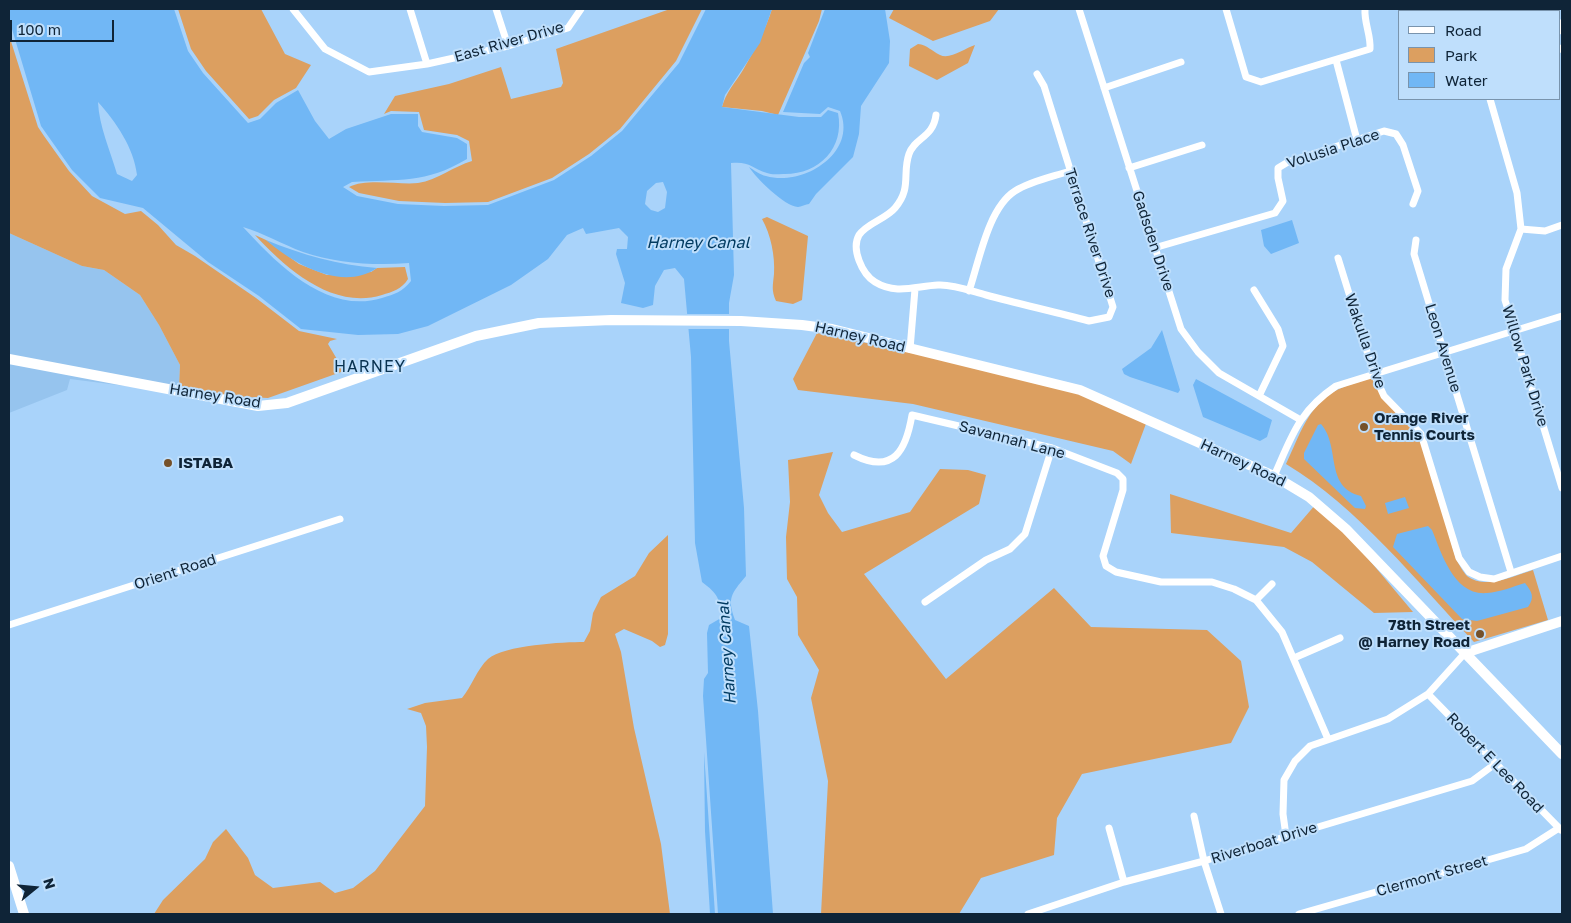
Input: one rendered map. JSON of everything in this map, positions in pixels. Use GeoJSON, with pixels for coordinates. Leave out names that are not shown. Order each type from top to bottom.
{"type":"FeatureCollection","features":[{"type":"Feature","properties":{"kind":"street","name":"East River Drive"},"geometry":{"type":"LineString","coordinates":[[293,9],[325,49],[369,72],[428,64],[508,46],[568,28],[581,9]]}},
{"type":"Feature","properties":{"kind":"street"},"geometry":{"type":"LineString","coordinates":[[410,9],[428,64]]}},
{"type":"Feature","properties":{"kind":"street"},"geometry":{"type":"LineString","coordinates":[[496,9],[508,46]]}},
{"type":"Feature","properties":{"kind":"street","name":"Gadsden Drive"},"geometry":{"type":"LineString","coordinates":[[1079,9],[1181,329],[1198,352],[1219,373],[1299,419]]}},
{"type":"Feature","properties":{"kind":"street"},"geometry":{"type":"LineString","coordinates":[[1226,9],[1246,77],[1261,82],[1370,50],[1371,38],[1364,16],[1365,9]]}},
{"type":"Feature","properties":{"kind":"street"},"geometry":{"type":"LineString","coordinates":[[1336,60],[1358,140]]}},
{"type":"Feature","properties":{"kind":"street"},"geometry":{"type":"LineString","coordinates":[[1104,88],[1181,62]]}},
{"type":"Feature","properties":{"kind":"street","name":"Terrace River Drive"},"geometry":{"type":"LineString","coordinates":[[936,115],[932,129],[916,143],[909,153],[906,186],[902,198],[885,218],[865,230],[859,236],[856,248],[860,262],[875,282],[901,290],[940,285],[1089,321],[1108,316],[1113,308],[1044,86],[1037,74]]}},
{"type":"Feature","properties":{"kind":"street","name":"Willow Park Drive"},"geometry":{"type":"LineString","coordinates":[[1490,100],[1517,193],[1521,229],[1506,269],[1505,300],[1562,488]]}},
{"type":"Feature","properties":{"kind":"street","name":"Volusia Place"},"geometry":{"type":"LineString","coordinates":[[1154,248],[1275,213],[1283,201],[1278,168],[1288,162],[1384,132],[1396,134],[1403,145],[1418,191],[1413,204]]}},
{"type":"Feature","properties":{"kind":"street"},"geometry":{"type":"LineString","coordinates":[[1129,168],[1202,145]]}},
{"type":"Feature","properties":{"kind":"street"},"geometry":{"type":"LineString","coordinates":[[969,291],[991,223],[1000,205],[1015,191],[1070,171]]}},
{"type":"Feature","properties":{"kind":"street"},"geometry":{"type":"LineString","coordinates":[[1521,229],[1545,231],[1562,225]]}},
{"type":"Feature","properties":{"kind":"street","name":"Leon Avenue"},"geometry":{"type":"LineString","coordinates":[[1416,240],[1414,254],[1511,572]]}},
{"type":"Feature","properties":{"kind":"street","name":"Wakulla Drive"},"geometry":{"type":"LineString","coordinates":[[1338,258],[1374,374],[1384,396],[1422,434],[1459,558],[1469,572],[1480,577],[1494,579],[1562,556]]}},
{"type":"Feature","properties":{"kind":"street"},"geometry":{"type":"LineString","coordinates":[[910,349],[915,289]]}},
{"type":"Feature","properties":{"kind":"street"},"geometry":{"type":"LineString","coordinates":[[1254,290],[1278,329],[1284,346],[1259,396]]}},
{"type":"Feature","properties":{"kind":"street"},"geometry":{"type":"LineString","coordinates":[[1274,476],[1299,419],[1317,399],[1336,386],[1562,316]]}},
{"type":"Feature","properties":{"kind":"street","name":"Harney Road"},"geometry":{"type":"LineString","coordinates":[[9,359],[258,406],[286,403],[476,336],[539,323],[611,320],[741,321],[832,329],[1080,390],[1274,476],[1309,497],[1329,512],[1562,754]]}},
{"type":"Feature","properties":{"kind":"street","name":"Savannah Lane"},"geometry":{"type":"LineString","coordinates":[[854,455],[868,462],[883,462],[899,454],[908,440],[912,415],[1052,448],[1117,473],[1124,479],[1123,490],[1102,556],[1106,566],[1116,572],[1161,582],[1212,582],[1234,589],[1256,600],[1282,632],[1328,739]]}},
{"type":"Feature","properties":{"kind":"street"},"geometry":{"type":"LineString","coordinates":[[925,602],[986,560],[1017,543],[1025,534],[1052,448]]}},
{"type":"Feature","properties":{"kind":"street","name":"Orient Road"},"geometry":{"type":"LineString","coordinates":[[9,625],[340,519]]}},
{"type":"Feature","properties":{"kind":"street"},"geometry":{"type":"LineString","coordinates":[[1256,600],[1272,584]]}},
{"type":"Feature","properties":{"kind":"street"},"geometry":{"type":"LineString","coordinates":[[1286,836],[1283,814],[1284,780],[1295,762],[1310,746],[1388,719],[1428,694],[1465,653],[1562,621]]}},
{"type":"Feature","properties":{"kind":"street"},"geometry":{"type":"LineString","coordinates":[[1294,658],[1340,638]]}},
{"type":"Feature","properties":{"kind":"street","name":"Robert E Lee Road"},"geometry":{"type":"LineString","coordinates":[[1428,694],[1561,829]]}},
{"type":"Feature","properties":{"kind":"street","name":"Riverboat Drive"},"geometry":{"type":"LineString","coordinates":[[1028,914],[1124,882],[1204,861],[1472,781],[1496,764]]}},
{"type":"Feature","properties":{"kind":"street"},"geometry":{"type":"LineString","coordinates":[[1194,816],[1204,861],[1221,914]]}},
{"type":"Feature","properties":{"kind":"street"},"geometry":{"type":"LineString","coordinates":[[1109,828],[1124,882]]}},
{"type":"Feature","properties":{"kind":"street","name":"Clermont Street"},"geometry":{"type":"LineString","coordinates":[[1299,914],[1310,913],[1526,848],[1561,829]]}},
{"type":"Feature","properties":{"kind":"street"},"geometry":{"type":"LineString","coordinates":[[9,866],[12,888],[24,914]]}},
{"type":"Feature","properties":{"kind":"shaded area"},"geometry":{"type":"Polygon","coordinates":[[[9,233],[82,266],[104,270],[140,295],[159,325],[180,365],[179,387],[9,356],[9,233]]]}},
{"type":"Feature","properties":{"kind":"shaded area"},"geometry":{"type":"Polygon","coordinates":[[[9,363],[141,388],[70,379],[67,390],[9,413],[9,363]]]}},
{"type":"Feature","properties":{"kind":"green space"},"geometry":{"type":"Polygon","coordinates":[[[178,9],[261,9],[285,54],[311,65],[296,88],[274,100],[258,116],[249,119],[206,71],[191,49],[178,9]]]}},
{"type":"Feature","properties":{"kind":"green space"},"geometry":{"type":"Polygon","coordinates":[[[670,9],[702,9],[676,61],[620,129],[589,154],[552,178],[488,202],[399,201],[359,193],[349,187],[356,184],[373,182],[418,183],[432,179],[472,161],[469,141],[457,135],[424,130],[419,112],[391,111],[384,114],[395,96],[449,84],[501,67],[511,99],[561,87],[563,83],[556,49],[670,9]]]}},
{"type":"Feature","properties":{"kind":"green space"},"geometry":{"type":"Polygon","coordinates":[[[772,9],[822,9],[819,21],[778,115],[762,111],[722,107],[728,92],[755,48],[772,9]]]}},
{"type":"Feature","properties":{"kind":"green space"},"geometry":{"type":"Polygon","coordinates":[[[894,9],[999,9],[990,21],[933,41],[889,18],[894,9]]]}},
{"type":"Feature","properties":{"kind":"green space"},"geometry":{"type":"Polygon","coordinates":[[[9,35],[38,127],[69,171],[92,196],[125,214],[141,211],[158,225],[176,245],[256,298],[299,331],[337,339],[330,341],[328,344],[344,371],[268,398],[225,396],[179,387],[180,365],[159,325],[140,295],[104,270],[82,266],[9,233],[9,35]]]}},
{"type":"Feature","properties":{"kind":"green space"},"geometry":{"type":"Polygon","coordinates":[[[918,44],[944,56],[953,55],[975,45],[968,63],[937,80],[909,66],[910,49],[918,44]]]}},
{"type":"Feature","properties":{"kind":"green space"},"geometry":{"type":"Polygon","coordinates":[[[767,217],[808,236],[802,300],[793,304],[776,301],[773,294],[773,253],[768,232],[762,219],[767,217]]]}},
{"type":"Feature","properties":{"kind":"green space"},"geometry":{"type":"Polygon","coordinates":[[[255,235],[266,240],[299,264],[327,275],[371,272],[377,268],[405,267],[408,279],[400,288],[382,295],[364,298],[346,297],[328,292],[296,273],[255,235]]]}},
{"type":"Feature","properties":{"kind":"green space"},"geometry":{"type":"Polygon","coordinates":[[[817,333],[921,354],[1065,388],[1147,421],[1131,464],[1113,451],[913,404],[798,390],[793,379],[817,333]]]}},
{"type":"Feature","properties":{"kind":"green space"},"geometry":{"type":"Polygon","coordinates":[[[1372,377],[1420,436],[1456,559],[1464,572],[1474,580],[1491,582],[1533,570],[1548,620],[1474,642],[1362,523],[1338,502],[1286,464],[1306,421],[1320,402],[1339,389],[1372,377]]]}},
{"type":"Feature","properties":{"kind":"green space"},"geometry":{"type":"Polygon","coordinates":[[[833,452],[819,495],[828,513],[842,532],[910,512],[940,469],[968,470],[986,475],[979,504],[864,574],[946,679],[1054,588],[1091,627],[1207,630],[1241,661],[1249,707],[1231,743],[1082,774],[1057,818],[1054,855],[981,878],[959,914],[821,914],[828,781],[811,698],[819,670],[798,635],[797,597],[787,579],[786,537],[790,502],[788,460],[833,452]]]}},
{"type":"Feature","properties":{"kind":"green space"},"geometry":{"type":"Polygon","coordinates":[[[1170,494],[1291,533],[1316,504],[1345,531],[1413,612],[1374,613],[1312,562],[1284,547],[1171,533],[1170,494]]]}},
{"type":"Feature","properties":{"kind":"green space"},"geometry":{"type":"Polygon","coordinates":[[[668,535],[668,634],[665,645],[660,647],[652,641],[624,629],[615,634],[621,652],[634,728],[661,844],[670,914],[154,914],[163,900],[205,859],[213,842],[226,829],[248,858],[255,875],[273,888],[320,882],[335,893],[353,888],[375,871],[425,806],[426,726],[421,713],[407,709],[425,703],[462,698],[484,663],[496,654],[534,645],[584,642],[590,631],[593,613],[601,597],[635,576],[649,553],[668,535]]]}},
{"type":"Feature","properties":{"kind":"water","name":"Harney Canal"},"geometry":{"type":"Polygon","coordinates":[[[9,9],[174,9],[188,51],[203,73],[248,123],[260,119],[276,103],[298,90],[315,121],[329,139],[346,129],[391,114],[418,114],[418,126],[422,132],[457,138],[467,144],[467,159],[438,173],[411,179],[352,182],[343,187],[357,196],[398,204],[444,206],[488,205],[554,180],[591,156],[622,131],[679,63],[706,9],[772,9],[760,43],[725,95],[722,107],[799,117],[821,117],[828,110],[838,113],[839,126],[833,148],[818,165],[807,170],[796,173],[769,174],[746,164],[731,163],[734,275],[729,303],[729,341],[744,508],[746,576],[732,596],[731,606],[735,620],[749,626],[758,711],[773,914],[718,914],[703,696],[704,679],[708,673],[707,633],[709,625],[721,618],[721,611],[717,597],[702,582],[695,543],[691,357],[684,279],[675,268],[664,270],[655,286],[653,305],[643,308],[621,303],[625,283],[616,254],[617,249],[627,249],[628,237],[619,228],[586,234],[583,228],[567,235],[548,259],[511,285],[428,326],[398,334],[358,335],[301,329],[259,296],[208,262],[143,208],[100,198],[72,170],[41,126],[9,19],[9,9]],[[98,102],[103,129],[117,174],[132,181],[137,175],[128,145],[111,118],[98,102]],[[663,182],[656,183],[647,191],[645,204],[651,210],[658,212],[665,208],[667,192],[663,182]],[[243,227],[271,256],[305,283],[323,293],[342,299],[362,301],[382,298],[398,292],[411,281],[409,263],[369,264],[329,259],[303,252],[243,227]]]}},
{"type":"Feature","properties":{"kind":"water"},"geometry":{"type":"Polygon","coordinates":[[[825,9],[885,9],[890,41],[889,63],[861,106],[859,134],[853,157],[816,194],[809,204],[798,207],[778,197],[749,167],[759,174],[766,176],[781,178],[796,176],[824,163],[834,153],[841,140],[844,126],[840,111],[828,107],[820,114],[783,112],[804,63],[810,57],[808,53],[825,9]]]}},
{"type":"Feature","properties":{"kind":"water"},"geometry":{"type":"Polygon","coordinates":[[[1292,220],[1299,243],[1271,254],[1264,246],[1261,230],[1292,220]]]}},
{"type":"Feature","properties":{"kind":"water"},"geometry":{"type":"Polygon","coordinates":[[[266,240],[321,258],[377,268],[363,275],[349,277],[334,276],[304,266],[266,240]]]}},
{"type":"Feature","properties":{"kind":"water"},"geometry":{"type":"Polygon","coordinates":[[[1162,330],[1180,390],[1178,393],[1130,377],[1124,374],[1122,369],[1151,348],[1162,330]]]}},
{"type":"Feature","properties":{"kind":"water"},"geometry":{"type":"Polygon","coordinates":[[[1196,379],[1272,420],[1267,437],[1260,441],[1203,417],[1193,385],[1196,379]]]}},
{"type":"Feature","properties":{"kind":"water"},"geometry":{"type":"Polygon","coordinates":[[[1321,424],[1327,433],[1337,475],[1349,491],[1361,496],[1366,506],[1365,509],[1355,508],[1304,459],[1304,453],[1318,425],[1321,424]]]}},
{"type":"Feature","properties":{"kind":"water"},"geometry":{"type":"Polygon","coordinates":[[[1405,497],[1409,508],[1388,514],[1385,503],[1405,497]]]}},
{"type":"Feature","properties":{"kind":"water"},"geometry":{"type":"Polygon","coordinates":[[[1428,526],[1432,530],[1451,572],[1466,588],[1476,592],[1487,593],[1525,583],[1532,595],[1528,607],[1477,621],[1462,619],[1393,547],[1397,534],[1428,526]]]}},
{"type":"Feature","properties":{"kind":"water"},"geometry":{"type":"Polygon","coordinates":[[[704,752],[715,914],[710,914],[705,831],[704,752]]]}},
{"type":"Feature","properties":{"kind":"pier"},"geometry":{"type":"Polygon","coordinates":[[[684,314],[731,314],[731,329],[686,329],[684,314]]]}},
{"type":"Feature","properties":{"kind":"place","name":"Orange River Tennis Courts"},"geometry":{"type":"Point","coordinates":[1364,427]}},
{"type":"Feature","properties":{"kind":"place","name":"ISTABA"},"geometry":{"type":"Point","coordinates":[168,463]}},
{"type":"Feature","properties":{"kind":"place","name":"78th Street @ Harney Road"},"geometry":{"type":"Point","coordinates":[1480,634]}},
{"type":"Feature","properties":{"kind":"district","name":"HARNEY"},"geometry":{"type":"Point","coordinates":[370,367]}}]}
